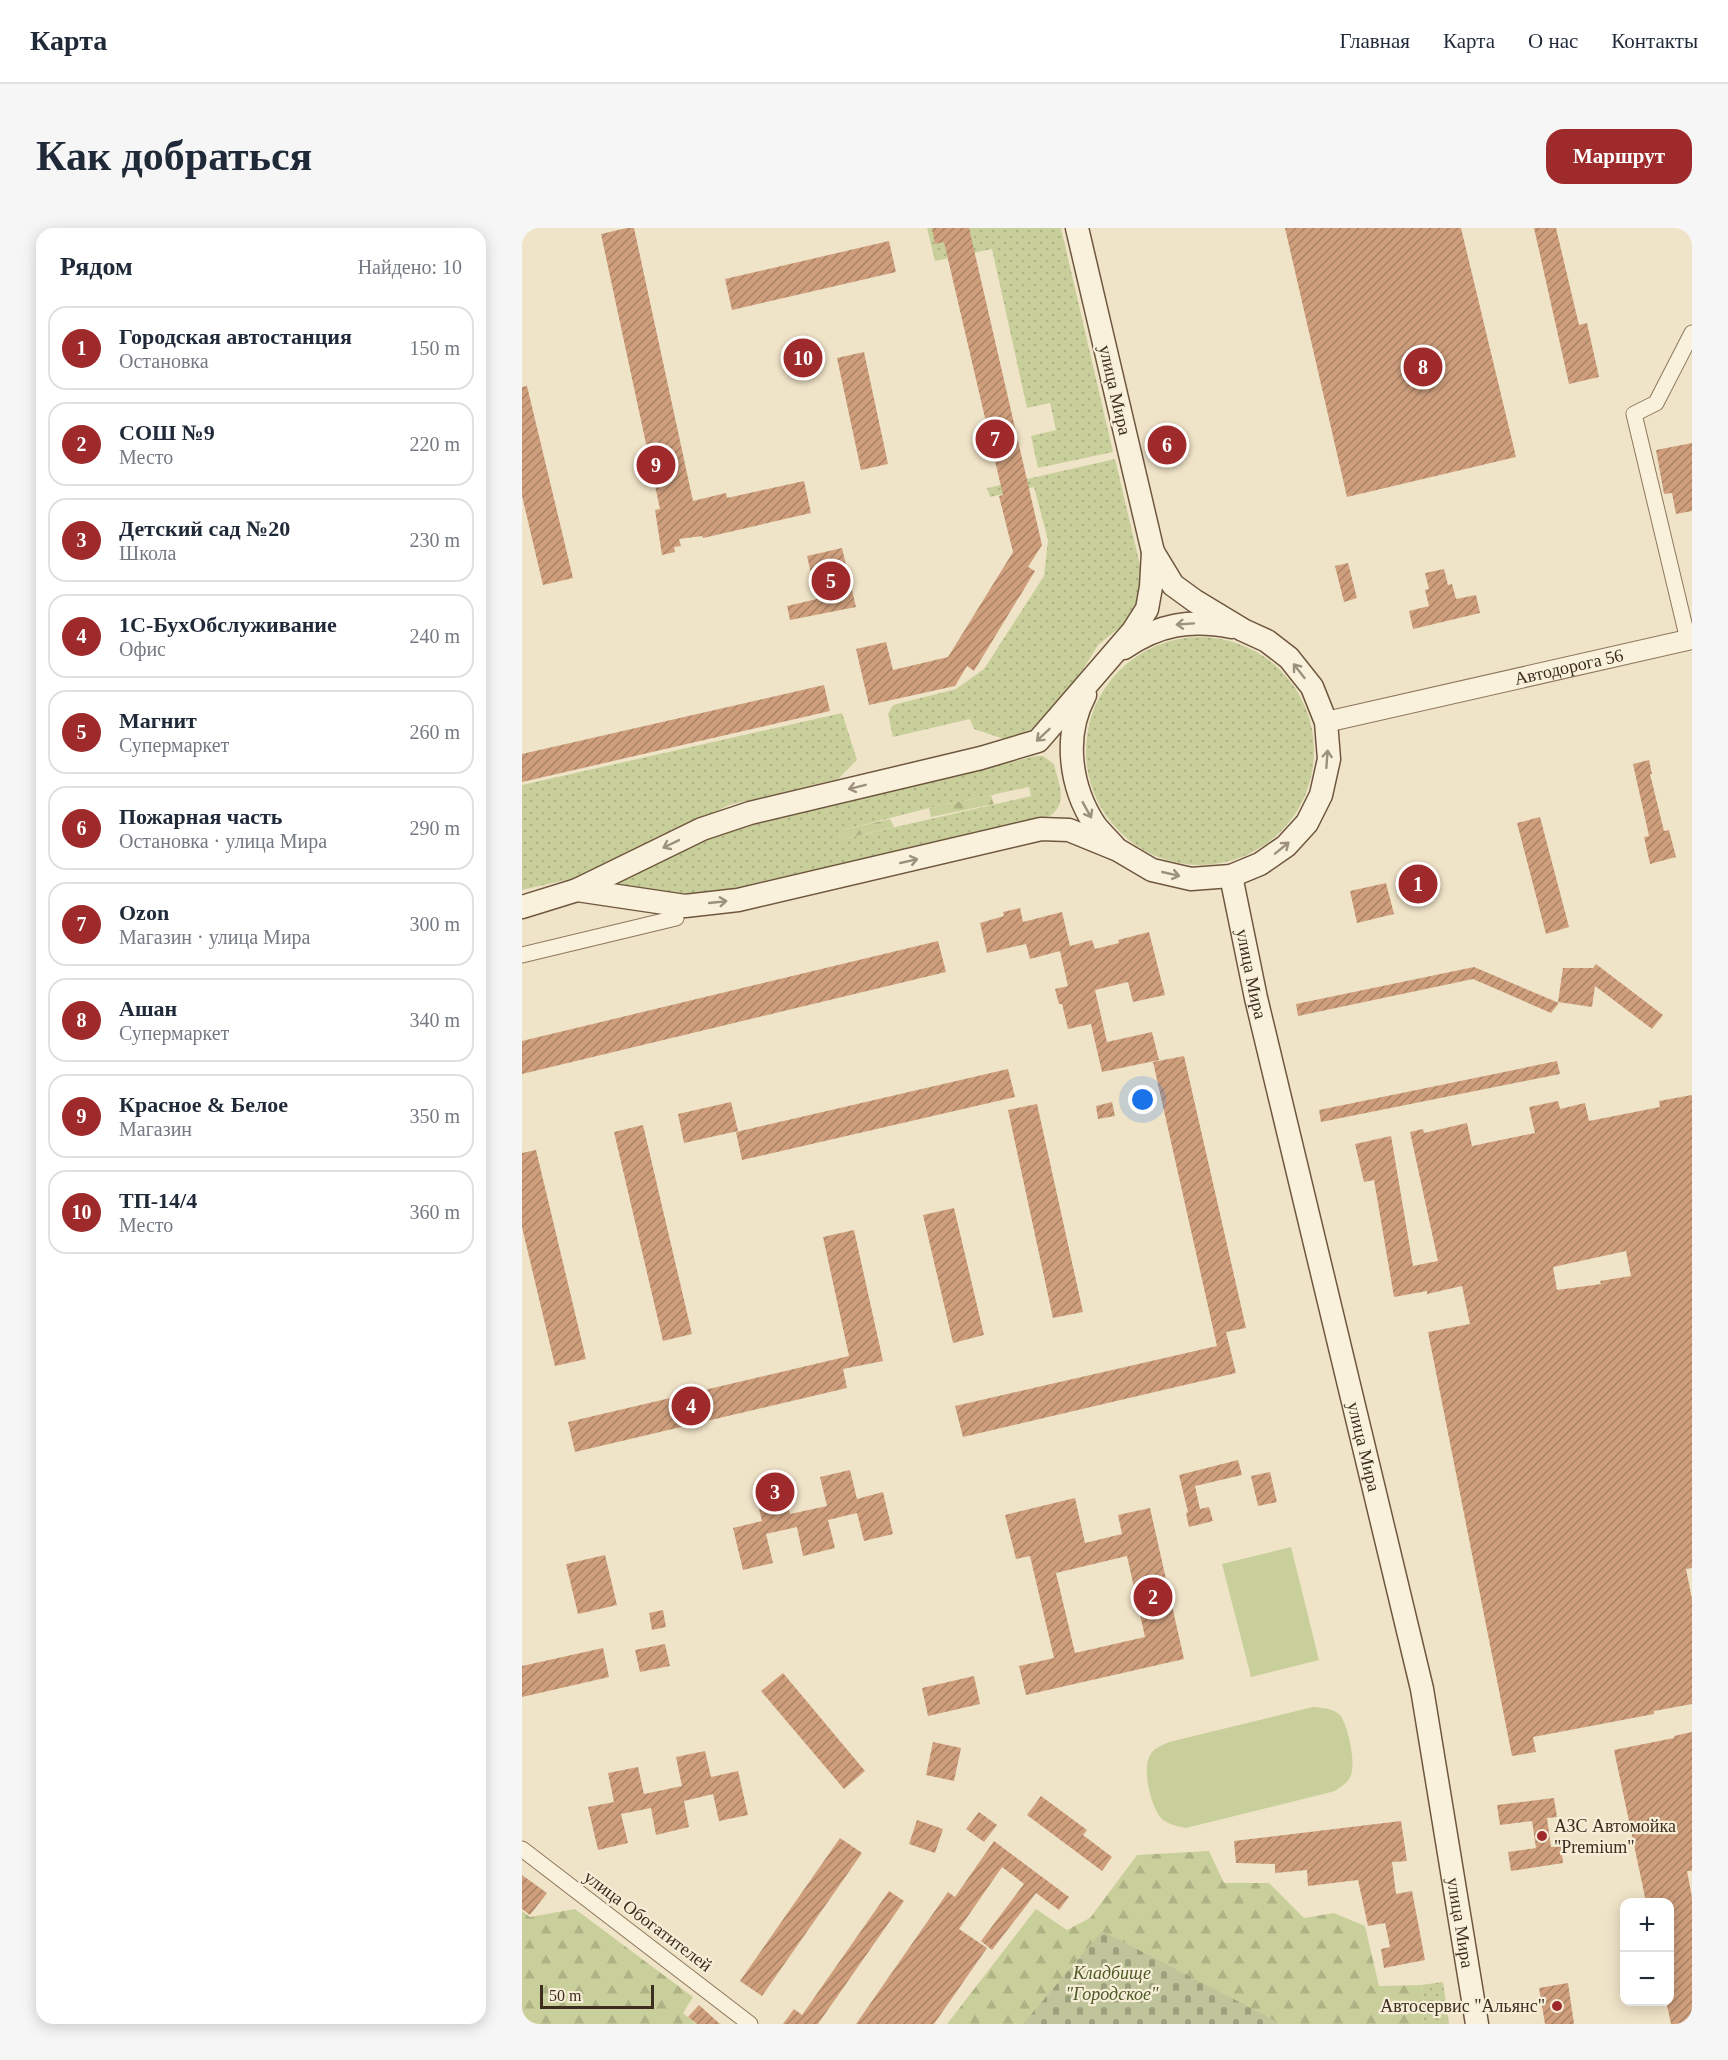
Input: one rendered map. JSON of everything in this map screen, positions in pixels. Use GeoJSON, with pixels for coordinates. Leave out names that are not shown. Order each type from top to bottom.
{"type":"FeatureCollection","features":[{"type":"Feature","properties":{"kind":"main road","name":"улица Мира"},"geometry":{"type":"LineString","coordinates":[[1077,228],[1153,552]]}},
{"type":"Feature","properties":{"kind":"main road"},"geometry":{"type":"LineString","coordinates":[[577,890],[685,906],[738,900],[1041,829],[1069,830],[1118,850],[1152,870],[1191,879],[1231,876],[1260,864],[1286,846],[1307,823],[1321,795],[1329,759],[1326,722],[1312,687],[1289,658],[1267,641],[1243,630],[1173,585],[1153,552]]}},
{"type":"Feature","properties":{"kind":"main road"},"geometry":{"type":"LineString","coordinates":[[522,907],[577,890],[702,829],[750,813],[981,758],[1038,741],[1114,655],[1147,609],[1153,552]]}},
{"type":"Feature","properties":{"kind":"main road"},"geometry":{"type":"LineString","coordinates":[[1114,655],[1143,636],[1175,625],[1209,623],[1243,630]]}},
{"type":"Feature","properties":{"kind":"main road"},"geometry":{"type":"LineString","coordinates":[[1096,675],[1080,704],[1072,735],[1072,767],[1080,798],[1096,826],[1118,850]]}},
{"type":"Feature","properties":{"kind":"main road","name":"улица Мира"},"geometry":{"type":"LineString","coordinates":[[1231,876],[1259,1009],[1422,1689],[1477,2024]]}},
{"type":"Feature","properties":{"kind":"street"},"geometry":{"type":"LineString","coordinates":[[1690,640],[1634,414],[1656,403],[1692,333]]}},
{"type":"Feature","properties":{"kind":"street","name":"Автодорога 56"},"geometry":{"type":"LineString","coordinates":[[1326,722],[1690,640]]}},
{"type":"Feature","properties":{"kind":"street"},"geometry":{"type":"LineString","coordinates":[[522,955],[676,918]]}},
{"type":"Feature","properties":{"kind":"street","name":"улица Обогатителей"},"geometry":{"type":"LineString","coordinates":[[522,1849],[750,2024]]}},
{"type":"Feature","properties":{"kind":"green space"},"geometry":{"type":"Polygon","coordinates":[[[927,228],[1061,228],[1113,452],[1038,468],[1031,436],[1056,430],[1050,403],[1027,408],[992,249],[935,261],[927,228]]]}},
{"type":"Feature","properties":{"kind":"green space"},"geometry":{"type":"Polygon","coordinates":[[[1115,459],[1144,582],[1141,610],[1098,645],[1051,721],[1007,740],[974,729],[970,719],[893,737],[888,714],[893,705],[956,689],[984,669],[1044,576],[1048,540],[1034,487],[990,497],[987,488],[1115,459]]]}},
{"type":"Feature","properties":{"kind":"green space"},"geometry":{"type":"Polygon","coordinates":[[[1200,637],[1222,639],[1254,650],[1281,670],[1301,697],[1312,729],[1314,751],[1312,773],[1301,805],[1281,832],[1254,852],[1222,863],[1200,865],[1178,863],[1146,852],[1119,832],[1099,805],[1088,773],[1086,751],[1088,729],[1099,697],[1119,670],[1146,650],[1178,639],[1200,637]]]}},
{"type":"Feature","properties":{"kind":"green space"},"geometry":{"type":"Polygon","coordinates":[[[842,713],[857,760],[838,779],[729,805],[588,875],[522,890],[522,785],[842,713]]]}},
{"type":"Feature","properties":{"kind":"green space"},"geometry":{"type":"Polygon","coordinates":[[[1036,756],[1043,756],[1054,764],[1061,792],[1059,805],[1050,816],[703,895],[622,888],[614,884],[716,834],[1036,756]],[[1029,787],[929,808],[843,830],[839,836],[843,839],[1031,796],[1029,787]]]}},
{"type":"Feature","properties":{"kind":"green space"},"geometry":{"type":"Polygon","coordinates":[[[991,795],[994,804],[931,817],[929,808],[991,795]]]}},
{"type":"Feature","properties":{"kind":"green space"},"geometry":{"type":"Polygon","coordinates":[[[890,819],[894,827],[843,839],[839,836],[843,830],[890,819]]]}},
{"type":"Feature","properties":{"kind":"green space"},"geometry":{"type":"Polygon","coordinates":[[[1291,1547],[1319,1660],[1251,1677],[1222,1564],[1291,1547]]]}},
{"type":"Feature","properties":{"kind":"green space"},"geometry":{"type":"Polygon","coordinates":[[[1313,1707],[1331,1710],[1340,1715],[1349,1737],[1352,1774],[1346,1783],[1335,1791],[1186,1828],[1167,1822],[1158,1814],[1149,1791],[1147,1773],[1149,1757],[1157,1748],[1169,1742],[1313,1707]]]}},
{"type":"Feature","properties":{"kind":"green space"},"geometry":{"type":"Polygon","coordinates":[[[1209,1851],[1224,1883],[1269,1883],[1304,1918],[1334,1913],[1365,1926],[1379,1986],[1421,1985],[1425,2009],[1423,2024],[947,2024],[1036,1909],[1067,1930],[1090,1918],[1137,1855],[1209,1851]]]}},
{"type":"Feature","properties":{"kind":"green space"},"geometry":{"type":"Polygon","coordinates":[[[575,1909],[693,1997],[683,2013],[696,2024],[522,2024],[522,1911],[530,1917],[575,1909]]]}},
{"type":"Feature","properties":{"kind":"green space","name":"Кладбище \"Городское\""},"geometry":{"type":"Polygon","coordinates":[[[1102,1931],[1274,2020],[1277,2024],[1023,2024],[1102,1931]]]}},
{"type":"Feature","properties":{"kind":"green space"},"geometry":{"type":"Polygon","coordinates":[[[1443,1982],[1449,2024],[1423,2024],[1425,2009],[1421,1985],[1443,1982]]]}},
{"type":"Feature","properties":{"kind":"building"},"geometry":{"type":"Polygon","coordinates":[[[634,228],[693,501],[726,493],[727,498],[804,481],[811,513],[703,538],[702,536],[679,539],[681,546],[674,547],[675,552],[662,555],[655,510],[660,509],[601,234],[634,228]]]}},
{"type":"Feature","properties":{"kind":"building"},"geometry":{"type":"Polygon","coordinates":[[[932,228],[969,228],[1042,545],[1028,567],[1035,571],[974,671],[967,666],[955,686],[869,705],[856,649],[886,642],[893,670],[948,657],[1013,552],[999,496],[1003,495],[944,242],[935,244],[932,228]]]}},
{"type":"Feature","properties":{"kind":"building"},"geometry":{"type":"Polygon","coordinates":[[[1285,228],[1461,228],[1516,457],[1347,497],[1285,228]]]}},
{"type":"Feature","properties":{"kind":"building"},"geometry":{"type":"Polygon","coordinates":[[[1534,228],[1556,228],[1579,325],[1587,323],[1599,377],[1569,384],[1534,228]]]}},
{"type":"Feature","properties":{"kind":"building"},"geometry":{"type":"Polygon","coordinates":[[[889,241],[896,272],[732,310],[725,279],[889,241]]]}},
{"type":"Feature","properties":{"kind":"building"},"geometry":{"type":"Polygon","coordinates":[[[813,349],[816,362],[793,367],[790,354],[813,349]]]}},
{"type":"Feature","properties":{"kind":"building"},"geometry":{"type":"Polygon","coordinates":[[[864,352],[888,464],[861,470],[837,358],[864,352]]]}},
{"type":"Feature","properties":{"kind":"building"},"geometry":{"type":"Polygon","coordinates":[[[527,386],[573,578],[543,585],[522,496],[522,387],[527,386]]]}},
{"type":"Feature","properties":{"kind":"building"},"geometry":{"type":"Polygon","coordinates":[[[1692,443],[1692,511],[1676,514],[1672,493],[1664,494],[1656,450],[1692,443]]]}},
{"type":"Feature","properties":{"kind":"building"},"geometry":{"type":"Polygon","coordinates":[[[842,548],[856,607],[790,620],[787,606],[817,599],[807,556],[842,548]]]}},
{"type":"Feature","properties":{"kind":"building"},"geometry":{"type":"Polygon","coordinates":[[[1348,563],[1357,598],[1344,602],[1335,566],[1348,563]]]}},
{"type":"Feature","properties":{"kind":"building"},"geometry":{"type":"Polygon","coordinates":[[[1444,569],[1448,585],[1452,584],[1456,599],[1476,595],[1480,613],[1413,629],[1409,611],[1429,606],[1425,590],[1429,589],[1425,573],[1444,569]]]}},
{"type":"Feature","properties":{"kind":"building"},"geometry":{"type":"Polygon","coordinates":[[[824,685],[830,711],[522,782],[522,754],[824,685]]]}},
{"type":"Feature","properties":{"kind":"building"},"geometry":{"type":"Polygon","coordinates":[[[1649,760],[1652,774],[1650,774],[1664,831],[1669,830],[1676,857],[1650,864],[1644,837],[1649,836],[1633,764],[1649,760]]]}},
{"type":"Feature","properties":{"kind":"building"},"geometry":{"type":"Polygon","coordinates":[[[1540,817],[1569,927],[1546,934],[1517,823],[1540,817]]]}},
{"type":"Feature","properties":{"kind":"building"},"geometry":{"type":"Polygon","coordinates":[[[1386,883],[1394,914],[1357,923],[1350,891],[1386,883]]]}},
{"type":"Feature","properties":{"kind":"building"},"geometry":{"type":"Polygon","coordinates":[[[1020,908],[1023,922],[1062,912],[1070,946],[1092,940],[1095,949],[1149,932],[1165,995],[1133,1002],[1128,982],[1095,990],[1107,1042],[1152,1032],[1159,1060],[1102,1072],[1091,1024],[1068,1029],[1062,1004],[1059,1004],[1055,989],[1068,986],[1060,951],[1030,959],[1026,944],[987,953],[980,923],[1004,916],[1003,912],[1020,908]]]}},
{"type":"Feature","properties":{"kind":"building"},"geometry":{"type":"Polygon","coordinates":[[[938,941],[946,972],[522,1074],[522,1041],[938,941]]]}},
{"type":"Feature","properties":{"kind":"building"},"geometry":{"type":"Polygon","coordinates":[[[1596,964],[1663,1015],[1652,1029],[1595,986],[1592,1007],[1558,1002],[1563,968],[1593,968],[1596,964]]]}},
{"type":"Feature","properties":{"kind":"building"},"geometry":{"type":"Polygon","coordinates":[[[1474,967],[1559,1003],[1551,1013],[1473,979],[1298,1016],[1296,1004],[1474,967]]]}},
{"type":"Feature","properties":{"kind":"building"},"geometry":{"type":"Polygon","coordinates":[[[1184,1056],[1246,1328],[1226,1332],[1236,1373],[963,1437],[955,1406],[1217,1346],[1153,1062],[1184,1056]]]}},
{"type":"Feature","properties":{"kind":"building"},"geometry":{"type":"Polygon","coordinates":[[[1557,1061],[1560,1074],[1321,1122],[1319,1110],[1557,1061]]]}},
{"type":"Feature","properties":{"kind":"building"},"geometry":{"type":"Polygon","coordinates":[[[1008,1069],[1015,1097],[742,1160],[736,1132],[1008,1069]]]}},
{"type":"Feature","properties":{"kind":"building"},"geometry":{"type":"Polygon","coordinates":[[[1692,1095],[1692,1568],[1686,1569],[1692,1599],[1692,1704],[1654,1711],[1654,1714],[1533,1737],[1536,1752],[1512,1756],[1428,1332],[1470,1324],[1462,1286],[1427,1294],[1427,1291],[1394,1297],[1374,1180],[1364,1182],[1355,1144],[1391,1136],[1413,1266],[1438,1261],[1410,1132],[1423,1129],[1424,1133],[1467,1123],[1472,1146],[1535,1133],[1529,1107],[1558,1101],[1560,1109],[1585,1103],[1589,1121],[1660,1107],[1659,1101],[1692,1095]],[[1626,1251],[1553,1267],[1557,1290],[1601,1284],[1600,1281],[1631,1276],[1626,1251]]]}},
{"type":"Feature","properties":{"kind":"building"},"geometry":{"type":"Polygon","coordinates":[[[731,1102],[738,1131],[684,1143],[678,1114],[731,1102]]]}},
{"type":"Feature","properties":{"kind":"building"},"geometry":{"type":"Polygon","coordinates":[[[1112,1102],[1115,1116],[1098,1119],[1096,1106],[1112,1102]]]}},
{"type":"Feature","properties":{"kind":"building"},"geometry":{"type":"Polygon","coordinates":[[[1037,1104],[1083,1312],[1053,1318],[1008,1110],[1037,1104]]]}},
{"type":"Feature","properties":{"kind":"building"},"geometry":{"type":"Polygon","coordinates":[[[643,1125],[692,1334],[663,1341],[614,1132],[643,1125]]]}},
{"type":"Feature","properties":{"kind":"building"},"geometry":{"type":"Polygon","coordinates":[[[536,1150],[586,1359],[555,1366],[522,1227],[522,1153],[536,1150]]]}},
{"type":"Feature","properties":{"kind":"building"},"geometry":{"type":"Polygon","coordinates":[[[954,1208],[984,1335],[953,1343],[923,1215],[954,1208]]]}},
{"type":"Feature","properties":{"kind":"building"},"geometry":{"type":"Polygon","coordinates":[[[854,1230],[883,1361],[843,1369],[847,1388],[575,1452],[568,1422],[849,1356],[823,1237],[854,1230]]]}},
{"type":"Feature","properties":{"kind":"building"},"geometry":{"type":"Polygon","coordinates":[[[1238,1460],[1242,1475],[1195,1486],[1200,1509],[1209,1507],[1213,1521],[1189,1527],[1186,1513],[1188,1512],[1179,1475],[1238,1460]]]}},
{"type":"Feature","properties":{"kind":"building"},"geometry":{"type":"Polygon","coordinates":[[[850,1470],[857,1499],[883,1492],[893,1534],[864,1541],[857,1513],[828,1520],[835,1548],[803,1556],[797,1527],[766,1534],[773,1563],[743,1570],[733,1528],[762,1521],[755,1492],[783,1486],[790,1514],[827,1506],[820,1477],[850,1470]]]}},
{"type":"Feature","properties":{"kind":"building"},"geometry":{"type":"Polygon","coordinates":[[[1270,1472],[1277,1502],[1258,1506],[1251,1476],[1270,1472]]]}},
{"type":"Feature","properties":{"kind":"building"},"geometry":{"type":"Polygon","coordinates":[[[1075,1498],[1085,1543],[1122,1534],[1118,1515],[1150,1508],[1184,1659],[1026,1695],[1019,1666],[1054,1658],[1030,1556],[1016,1559],[1005,1515],[1075,1498]],[[1127,1556],[1056,1573],[1075,1653],[1145,1637],[1127,1556]]]}},
{"type":"Feature","properties":{"kind":"building"},"geometry":{"type":"Polygon","coordinates":[[[605,1555],[617,1605],[578,1614],[566,1564],[605,1555]]]}},
{"type":"Feature","properties":{"kind":"building"},"geometry":{"type":"Polygon","coordinates":[[[663,1610],[666,1627],[652,1630],[649,1613],[663,1610]]]}},
{"type":"Feature","properties":{"kind":"building"},"geometry":{"type":"Polygon","coordinates":[[[665,1644],[670,1666],[640,1672],[635,1650],[665,1644]]]}},
{"type":"Feature","properties":{"kind":"building"},"geometry":{"type":"Polygon","coordinates":[[[603,1648],[609,1677],[522,1697],[522,1666],[603,1648]]]}},
{"type":"Feature","properties":{"kind":"building"},"geometry":{"type":"Polygon","coordinates":[[[783,1673],[865,1771],[844,1789],[761,1691],[783,1673]]]}},
{"type":"Feature","properties":{"kind":"building"},"geometry":{"type":"Polygon","coordinates":[[[974,1676],[980,1704],[928,1716],[922,1688],[974,1676]]]}},
{"type":"Feature","properties":{"kind":"building"},"geometry":{"type":"Polygon","coordinates":[[[1692,1732],[1692,1871],[1687,1871],[1692,1897],[1692,2024],[1671,2024],[1667,2006],[1674,2006],[1674,1898],[1645,1898],[1614,1750],[1674,1738],[1674,1736],[1692,1732]]]}},
{"type":"Feature","properties":{"kind":"building"},"geometry":{"type":"Polygon","coordinates":[[[933,1742],[961,1748],[954,1781],[926,1775],[933,1742]]]}},
{"type":"Feature","properties":{"kind":"building"},"geometry":{"type":"Polygon","coordinates":[[[705,1751],[711,1777],[738,1771],[748,1815],[719,1821],[713,1794],[684,1801],[689,1827],[656,1835],[651,1808],[621,1814],[628,1843],[598,1850],[588,1807],[614,1802],[608,1773],[638,1767],[644,1794],[682,1786],[676,1757],[705,1751]]]}},
{"type":"Feature","properties":{"kind":"building"},"geometry":{"type":"Polygon","coordinates":[[[1041,1796],[1087,1830],[1083,1835],[1112,1857],[1102,1871],[1027,1815],[1041,1796]]]}},
{"type":"Feature","properties":{"kind":"building","name":"АЗС Автомойка \"Premium\""},"geometry":{"type":"Polygon","coordinates":[[[1554,1798],[1557,1817],[1547,1818],[1551,1847],[1561,1846],[1563,1863],[1511,1871],[1508,1852],[1536,1848],[1532,1821],[1500,1825],[1497,1805],[1554,1798]]]}},
{"type":"Feature","properties":{"kind":"building"},"geometry":{"type":"Polygon","coordinates":[[[979,1812],[997,1825],[984,1842],[966,1829],[979,1812]]]}},
{"type":"Feature","properties":{"kind":"building"},"geometry":{"type":"Polygon","coordinates":[[[917,1820],[943,1829],[935,1853],[909,1844],[917,1820]]]}},
{"type":"Feature","properties":{"kind":"building"},"geometry":{"type":"Polygon","coordinates":[[[1401,1821],[1407,1861],[1392,1862],[1396,1894],[1412,1891],[1425,1960],[1384,1968],[1381,1949],[1390,1947],[1385,1923],[1368,1926],[1358,1880],[1308,1886],[1307,1870],[1275,1873],[1275,1864],[1236,1863],[1234,1841],[1401,1821]]]}},
{"type":"Feature","properties":{"kind":"building"},"geometry":{"type":"Polygon","coordinates":[[[840,1838],[862,1853],[762,1996],[740,1981],[840,1838]]]}},
{"type":"Feature","properties":{"kind":"building"},"geometry":{"type":"Polygon","coordinates":[[[994,1841],[1069,1897],[1059,1910],[1036,1893],[992,1950],[981,1941],[1024,1884],[1002,1867],[959,1929],[987,1948],[934,2024],[856,2024],[948,1892],[955,1897],[994,1841]]]}},
{"type":"Feature","properties":{"kind":"building"},"geometry":{"type":"Polygon","coordinates":[[[522,1875],[547,1893],[530,1915],[522,1909],[522,1875]]]}},
{"type":"Feature","properties":{"kind":"building"},"geometry":{"type":"Polygon","coordinates":[[[889,1891],[904,1901],[818,2024],[783,2024],[794,2009],[802,2015],[889,1891]]]}},
{"type":"Feature","properties":{"kind":"building","name":"Автосервис \"Альянс\""},"geometry":{"type":"Polygon","coordinates":[[[1568,1983],[1574,2024],[1545,2024],[1539,1988],[1568,1983]]]}},
{"type":"Feature","properties":{"kind":"building"},"geometry":{"type":"Polygon","coordinates":[[[699,2005],[720,2024],[697,2024],[688,2017],[699,2005]]]}},
{"type":"Feature","properties":{"kind":"place","name":"ТП-14/4"},"geometry":{"type":"Point","coordinates":[803,358]}},
{"type":"Feature","properties":{"kind":"place","name":"Ашан"},"geometry":{"type":"Point","coordinates":[1423,367]}},
{"type":"Feature","properties":{"kind":"place","name":"Ozon"},"geometry":{"type":"Point","coordinates":[995,439]}},
{"type":"Feature","properties":{"kind":"place","name":"Пожарная часть"},"geometry":{"type":"Point","coordinates":[1167,445]}},
{"type":"Feature","properties":{"kind":"place","name":"Красное & Белое"},"geometry":{"type":"Point","coordinates":[656,465]}},
{"type":"Feature","properties":{"kind":"place","name":"Магнит"},"geometry":{"type":"Point","coordinates":[831,581]}},
{"type":"Feature","properties":{"kind":"place","name":"Городская автостанция"},"geometry":{"type":"Point","coordinates":[1418,884]}},
{"type":"Feature","properties":{"kind":"place","name":"1С-БухОбслуживание"},"geometry":{"type":"Point","coordinates":[691,1406]}},
{"type":"Feature","properties":{"kind":"place","name":"Детский сад №20"},"geometry":{"type":"Point","coordinates":[775,1492]}},
{"type":"Feature","properties":{"kind":"place","name":"СОШ №9"},"geometry":{"type":"Point","coordinates":[1153,1597]}},
{"type":"Feature","properties":{"kind":"place","name":"АЗС Автомойка \"Premium\""},"geometry":{"type":"Point","coordinates":[1542,1836]}},
{"type":"Feature","properties":{"kind":"place","name":"Автосервис \"Альянс\""},"geometry":{"type":"Point","coordinates":[1557,2006]}}]}
